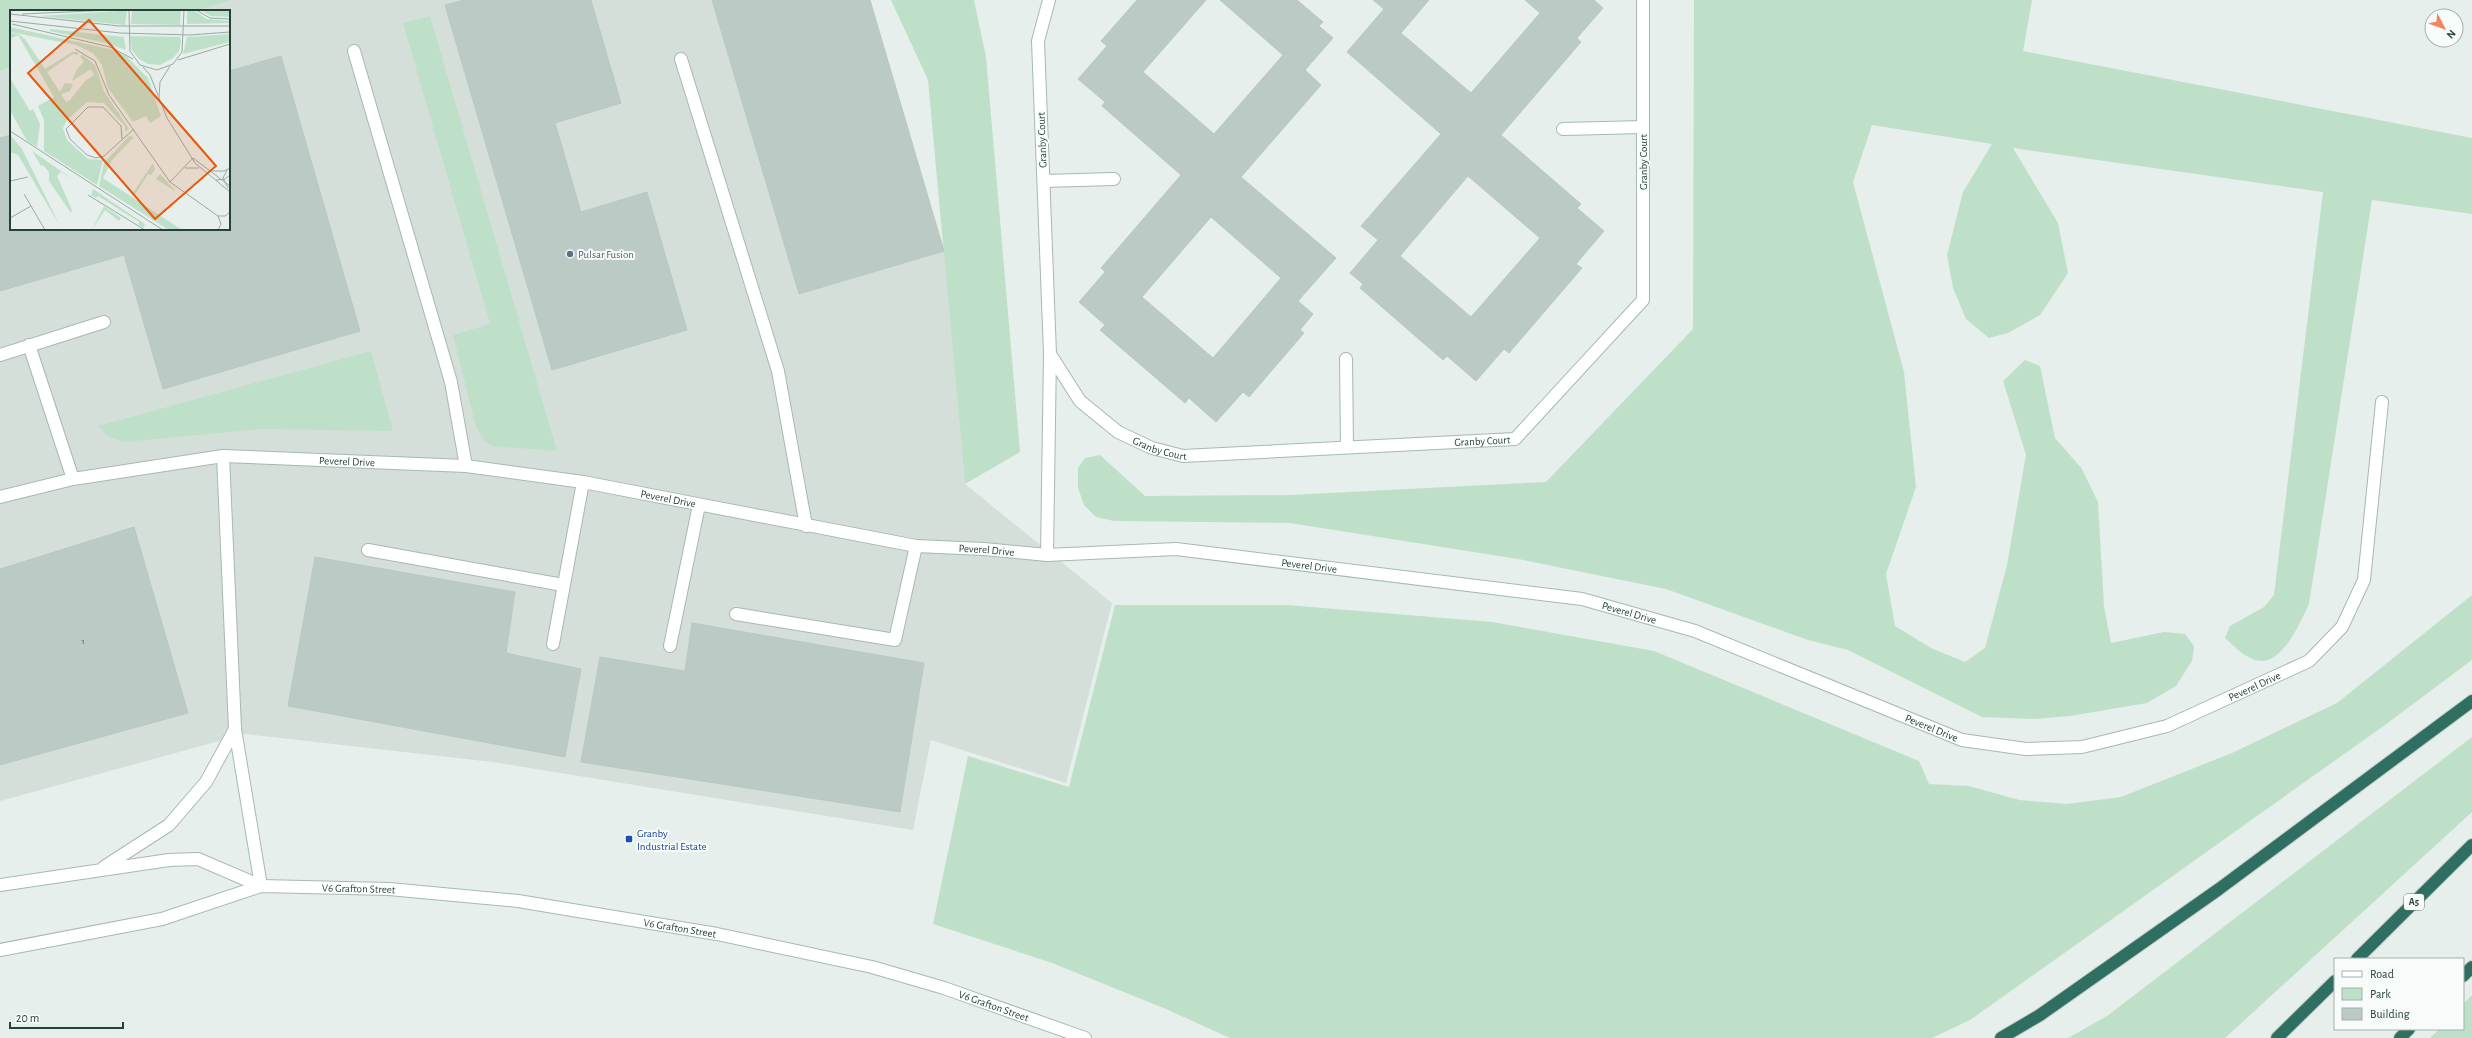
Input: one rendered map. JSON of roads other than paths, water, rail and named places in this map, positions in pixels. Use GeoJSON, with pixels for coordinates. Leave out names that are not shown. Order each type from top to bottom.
{"type":"FeatureCollection","features":[{"type":"Feature","properties":{"kind":"highway"},"geometry":{"type":"LineString","coordinates":[[2001,1038],[2040,1015],[2219,889],[2472,701]]}},
{"type":"Feature","properties":{"kind":"highway","name":"A5"},"geometry":{"type":"LineString","coordinates":[[2358,958],[2472,845]]}},
{"type":"Feature","properties":{"kind":"highway"},"geometry":{"type":"LineString","coordinates":[[2464,975],[2472,967]]}},
{"type":"Feature","properties":{"kind":"highway"},"geometry":{"type":"LineString","coordinates":[[2277,1038],[2334,982]]}},
{"type":"Feature","properties":{"kind":"highway"},"geometry":{"type":"LineString","coordinates":[[2400,1038],[2408,1030]]}},
{"type":"Feature","properties":{"kind":"street","name":"Granby Court"},"geometry":{"type":"LineString","coordinates":[[1047,555],[1050,354],[1038,41],[1049,0]]}},
{"type":"Feature","properties":{"kind":"street","name":"Granby Court"},"geometry":{"type":"LineString","coordinates":[[1050,354],[1080,401],[1118,432],[1152,448],[1183,456],[1515,439],[1643,300],[1643,0]]}},
{"type":"Feature","properties":{"kind":"street"},"geometry":{"type":"LineString","coordinates":[[354,51],[451,382],[466,466]]}},
{"type":"Feature","properties":{"kind":"street"},"geometry":{"type":"LineString","coordinates":[[681,59],[778,371],[806,526]]}},
{"type":"Feature","properties":{"kind":"street"},"geometry":{"type":"LineString","coordinates":[[1562,129],[1643,127]]}},
{"type":"Feature","properties":{"kind":"street"},"geometry":{"type":"LineString","coordinates":[[1044,181],[1114,178]]}},
{"type":"Feature","properties":{"kind":"street"},"geometry":{"type":"LineString","coordinates":[[0,355],[104,322]]}},
{"type":"Feature","properties":{"kind":"street"},"geometry":{"type":"LineString","coordinates":[[29,345],[73,479]]}},
{"type":"Feature","properties":{"kind":"street"},"geometry":{"type":"LineString","coordinates":[[1346,359],[1347,447]]}},
{"type":"Feature","properties":{"kind":"street","name":"Peverel Drive"},"geometry":{"type":"LineString","coordinates":[[0,497],[73,479],[223,456],[466,466],[583,482],[916,546],[984,549],[1047,555],[1176,549],[1582,599],[1695,631],[1962,740],[2026,749],[2082,747],[2167,726],[2309,661],[2342,627],[2364,580],[2382,402]]}},
{"type":"Feature","properties":{"kind":"street"},"geometry":{"type":"LineString","coordinates":[[223,456],[236,729],[262,886]]}},
{"type":"Feature","properties":{"kind":"street"},"geometry":{"type":"LineString","coordinates":[[553,644],[583,482]]}},
{"type":"Feature","properties":{"kind":"street"},"geometry":{"type":"LineString","coordinates":[[670,646],[699,505]]}},
{"type":"Feature","properties":{"kind":"street"},"geometry":{"type":"LineString","coordinates":[[736,614],[895,640],[916,546]]}},
{"type":"Feature","properties":{"kind":"street"},"geometry":{"type":"LineString","coordinates":[[368,550],[564,585]]}},
{"type":"Feature","properties":{"kind":"street"},"geometry":{"type":"LineString","coordinates":[[100,869],[169,825],[206,782],[236,729]]}},
{"type":"Feature","properties":{"kind":"street","name":"V6 Grafton Street"},"geometry":{"type":"LineString","coordinates":[[0,885],[100,869],[169,860],[198,859],[262,886]]}},
{"type":"Feature","properties":{"kind":"street","name":"V6 Grafton Street"},"geometry":{"type":"LineString","coordinates":[[0,950],[162,919],[262,886],[389,889],[518,901],[717,934],[872,967],[944,988],[1085,1038]]}},
{"type":"Feature","properties":{"kind":"place","name":"Pulsar Fusion"},"geometry":{"type":"Point","coordinates":[570,254]}},
{"type":"Feature","properties":{"kind":"place","name":"Granby Industrial Estate"},"geometry":{"type":"Point","coordinates":[629,839]}}]}
